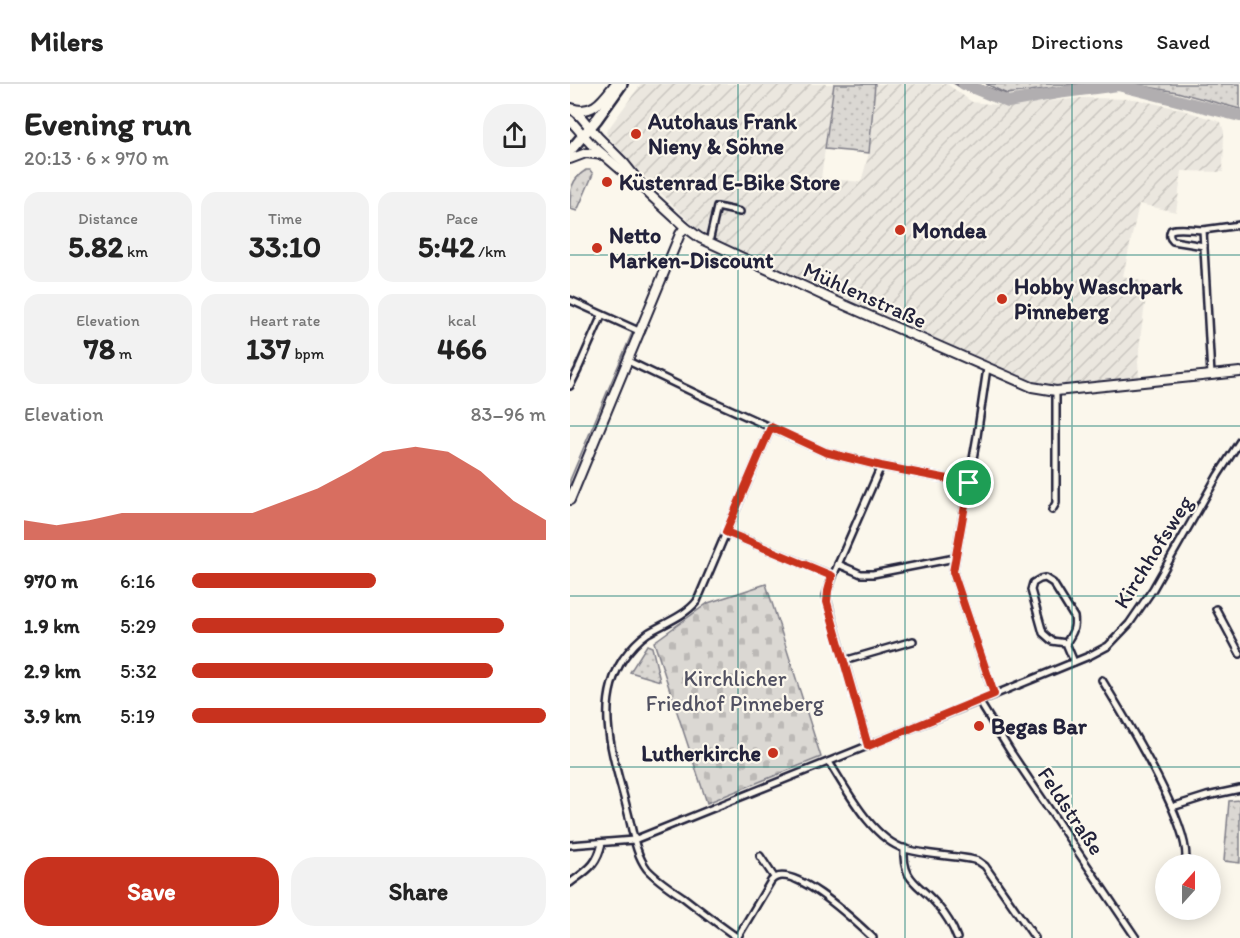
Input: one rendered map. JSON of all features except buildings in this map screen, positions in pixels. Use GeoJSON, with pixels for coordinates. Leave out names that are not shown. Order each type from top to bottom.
{"type":"FeatureCollection","features":[{"type":"Feature","properties":{"kind":"main road"},"geometry":{"type":"LineString","coordinates":[[570,108],[587,110],[597,106],[615,84]]}},
{"type":"Feature","properties":{"kind":"main road"},"geometry":{"type":"LineString","coordinates":[[570,151],[622,84]]}},
{"type":"Feature","properties":{"kind":"main road","name":"Mühlenstraße"},"geometry":{"type":"LineString","coordinates":[[570,108],[581,117],[591,144],[644,188]]}},
{"type":"Feature","properties":{"kind":"main road","name":"Mühlenstraße"},"geometry":{"type":"LineString","coordinates":[[570,120],[587,131],[624,163],[644,188],[700,238],[896,328],[1032,387],[1056,391],[1240,372]]}},
{"type":"Feature","properties":{"kind":"main road"},"geometry":{"type":"LineString","coordinates":[[570,159],[586,153],[603,154]]}},
{"type":"Feature","properties":{"kind":"main road"},"geometry":{"type":"LineString","coordinates":[[570,500],[680,234],[685,227]]}},
{"type":"Feature","properties":{"kind":"street"},"geometry":{"type":"LineString","coordinates":[[710,238],[717,207],[740,213]]}},
{"type":"Feature","properties":{"kind":"street"},"geometry":{"type":"LineString","coordinates":[[1204,246],[1173,241],[1169,234],[1175,228],[1203,230],[1240,225]]}},
{"type":"Feature","properties":{"kind":"street"},"geometry":{"type":"LineString","coordinates":[[1203,230],[1211,375]]}},
{"type":"Feature","properties":{"kind":"street"},"geometry":{"type":"LineString","coordinates":[[570,300],[641,332]]}},
{"type":"Feature","properties":{"kind":"street"},"geometry":{"type":"LineString","coordinates":[[570,386],[572,377],[602,315]]}},
{"type":"Feature","properties":{"kind":"street"},"geometry":{"type":"LineString","coordinates":[[628,361],[825,452],[881,466],[969,483]]}},
{"type":"Feature","properties":{"kind":"street"},"geometry":{"type":"LineString","coordinates":[[987,368],[953,572],[994,694]]}},
{"type":"Feature","properties":{"kind":"street"},"geometry":{"type":"LineString","coordinates":[[1052,510],[1056,503],[1056,391]]}},
{"type":"Feature","properties":{"kind":"street"},"geometry":{"type":"LineString","coordinates":[[771,427],[698,601],[636,643],[621,662],[611,687],[608,708],[610,745],[634,840],[646,867],[654,876],[737,938],[774,877],[781,875],[814,889],[873,938]]}},
{"type":"Feature","properties":{"kind":"street","name":"Kirchhofsweg"},"geometry":{"type":"LineString","coordinates":[[570,845],[634,840],[979,701],[1108,646],[1129,624],[1159,579],[1240,441]]}},
{"type":"Feature","properties":{"kind":"street"},"geometry":{"type":"LineString","coordinates":[[868,746],[826,599],[832,576],[881,466]]}},
{"type":"Feature","properties":{"kind":"street"},"geometry":{"type":"LineString","coordinates":[[726,532],[832,576]]}},
{"type":"Feature","properties":{"kind":"street"},"geometry":{"type":"LineString","coordinates":[[838,564],[861,574],[873,574],[955,558]]}},
{"type":"Feature","properties":{"kind":"street"},"geometry":{"type":"LineString","coordinates":[[1045,578],[1053,583],[1074,617],[1074,628],[1066,643],[1052,641],[1043,633],[1031,590],[1033,583],[1040,579],[1045,578]]}},
{"type":"Feature","properties":{"kind":"street"},"geometry":{"type":"LineString","coordinates":[[1216,609],[1240,654]]}},
{"type":"Feature","properties":{"kind":"street"},"geometry":{"type":"LineString","coordinates":[[844,661],[913,641]]}},
{"type":"Feature","properties":{"kind":"street"},"geometry":{"type":"LineString","coordinates":[[1066,643],[1074,662]]}},
{"type":"Feature","properties":{"kind":"street"},"geometry":{"type":"LineString","coordinates":[[1102,680],[1135,735],[1172,807],[1187,854]]}},
{"type":"Feature","properties":{"kind":"street","name":"Feldstraße"},"geometry":{"type":"LineString","coordinates":[[979,701],[1136,938]]}},
{"type":"Feature","properties":{"kind":"street"},"geometry":{"type":"LineString","coordinates":[[829,762],[876,831],[884,838],[904,848],[970,859],[985,866],[1035,938]]}},
{"type":"Feature","properties":{"kind":"street"},"geometry":{"type":"LineString","coordinates":[[1172,807],[1240,789]]}},
{"type":"Feature","properties":{"kind":"street"},"geometry":{"type":"LineString","coordinates":[[570,883],[594,864],[600,854],[602,843]]}},
{"type":"Feature","properties":{"kind":"street"},"geometry":{"type":"LineString","coordinates":[[904,848],[903,860],[911,880],[938,905],[954,929],[957,938]]}},
{"type":"Feature","properties":{"kind":"street"},"geometry":{"type":"LineString","coordinates":[[760,856],[774,877]]}},
{"type":"Feature","properties":{"kind":"street"},"geometry":{"type":"LineString","coordinates":[[725,938],[728,931]]}},
{"type":"Feature","properties":{"kind":"shaded area"},"geometry":{"type":"Polygon","coordinates":[[[641,84],[834,84],[821,178],[861,182],[869,153],[875,84],[947,84],[972,102],[1006,106],[1080,98],[1135,99],[1179,109],[1221,122],[1224,132],[1223,172],[1182,171],[1176,212],[1139,204],[1123,276],[1148,283],[1138,361],[1139,377],[1067,385],[1043,384],[1027,380],[712,238],[697,229],[607,135],[606,132],[641,84]]]}},
{"type":"Feature","properties":{"kind":"green space"},"geometry":{"type":"Polygon","coordinates":[[[834,84],[875,84],[869,153],[825,149],[834,84]]]}},
{"type":"Feature","properties":{"kind":"green space"},"geometry":{"type":"Polygon","coordinates":[[[986,84],[1112,84],[1067,86],[1007,94],[986,84]]]}},
{"type":"Feature","properties":{"kind":"green space"},"geometry":{"type":"Polygon","coordinates":[[[1130,84],[1240,84],[1240,109],[1177,92],[1130,84]]]}},
{"type":"Feature","properties":{"kind":"green space"},"geometry":{"type":"Polygon","coordinates":[[[586,170],[590,170],[593,174],[577,211],[570,209],[572,186],[586,170]]]}},
{"type":"Feature","properties":{"kind":"green space"},"geometry":{"type":"Polygon","coordinates":[[[632,333],[634,338],[570,489],[570,480],[632,333]]]}},
{"type":"Feature","properties":{"kind":"green space","name":"Kirchlicher Friedhof Pinneberg"},"geometry":{"type":"Polygon","coordinates":[[[766,584],[821,757],[707,803],[654,642],[708,603],[766,584]]]}},
{"type":"Feature","properties":{"kind":"green space"},"geometry":{"type":"Polygon","coordinates":[[[647,645],[652,647],[660,681],[630,672],[647,645]]]}},
{"type":"Feature","properties":{"kind":"green space"},"geometry":{"type":"Polygon","coordinates":[[[1240,800],[1240,863],[1224,861],[1229,801],[1240,800]]]}},
{"type":"Feature","properties":{"kind":"water"},"geometry":{"type":"Polygon","coordinates":[[[955,84],[977,84],[1007,94],[1006,106],[960,87],[955,84]]]}},
{"type":"Feature","properties":{"kind":"waterway"},"geometry":{"type":"LineString","coordinates":[[964,84],[1008,102],[1118,85],[1240,116]]}},
{"type":"Feature","properties":{"kind":"place","name":"Autohaus Frank Nieny & Söhne"},"geometry":{"type":"Point","coordinates":[636,134]}},
{"type":"Feature","properties":{"kind":"place","name":"Küstenrad E-Bike Store"},"geometry":{"type":"Point","coordinates":[607,182]}},
{"type":"Feature","properties":{"kind":"place","name":"Mondea"},"geometry":{"type":"Point","coordinates":[900,230]}},
{"type":"Feature","properties":{"kind":"place","name":"Netto Marken-Discount"},"geometry":{"type":"Point","coordinates":[597,248]}},
{"type":"Feature","properties":{"kind":"place","name":"Hobby Waschpark Pinneberg"},"geometry":{"type":"Point","coordinates":[1002,299]}},
{"type":"Feature","properties":{"kind":"place","name":"Begas Bar"},"geometry":{"type":"Point","coordinates":[979,726]}},
{"type":"Feature","properties":{"kind":"place","name":"Lutherkirche"},"geometry":{"type":"Point","coordinates":[773,753]}},
{"type":"Feature","properties":{"kind":"route"},"geometry":{"type":"LineString","coordinates":[[771,427],[825,452],[881,466],[969,483],[953,572],[994,694],[868,746],[827,602],[826,596],[832,576],[726,532],[771,427]]}}]}
